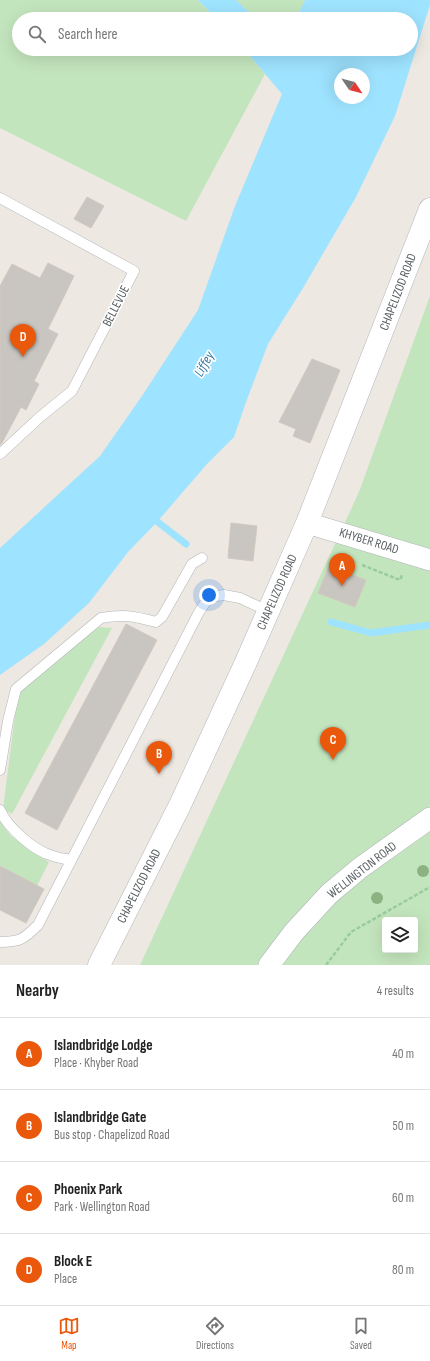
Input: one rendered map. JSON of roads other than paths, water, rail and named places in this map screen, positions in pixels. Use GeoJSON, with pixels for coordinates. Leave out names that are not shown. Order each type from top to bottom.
{"type":"FeatureCollection","features":[{"type":"Feature","properties":{"kind":"main road","name":"CHAPELIZOD ROAD"},"geometry":{"type":"LineString","coordinates":[[99,965],[180,805],[307,523],[430,209]]}},
{"type":"Feature","properties":{"kind":"street","name":"KHYBER ROAD"},"geometry":{"type":"LineString","coordinates":[[307,523],[430,560]]}},
{"type":"Feature","properties":{"kind":"street","name":"WELLINGTON ROAD"},"geometry":{"type":"LineString","coordinates":[[269,965],[294,932],[329,894],[360,868],[430,818]]}},
{"type":"Feature","properties":{"kind":"lane","name":"BELLEVUE"},"geometry":{"type":"LineString","coordinates":[[0,198],[134,271],[72,391],[40,417],[0,454]]}},
{"type":"Feature","properties":{"kind":"lane"},"geometry":{"type":"LineString","coordinates":[[0,770],[8,722],[16,689],[101,618],[117,615],[132,616],[156,622],[162,617],[192,564],[202,558]]}},
{"type":"Feature","properties":{"kind":"lane"},"geometry":{"type":"LineString","coordinates":[[0,942],[12,942],[26,937],[38,925],[208,597],[224,595],[240,598],[268,612]]}},
{"type":"Feature","properties":{"kind":"lane"},"geometry":{"type":"LineString","coordinates":[[0,810],[16,831],[36,849],[53,856],[71,860]]}},
{"type":"Feature","properties":{"kind":"water"},"geometry":{"type":"Polygon","coordinates":[[[198,0],[236,0],[249,12],[210,12],[198,0]]]}},
{"type":"Feature","properties":{"kind":"water"},"geometry":{"type":"Polygon","coordinates":[[[305,0],[430,0],[430,5],[418,43],[418,12],[299,12],[305,0]]]}},
{"type":"Feature","properties":{"kind":"water","name":"Liffey"},"geometry":{"type":"Polygon","coordinates":[[[250,56],[414,56],[395,116],[356,197],[303,288],[268,344],[234,437],[207,464],[157,522],[128,552],[89,603],[44,644],[0,675],[0,548],[100,456],[142,396],[198,310],[235,206],[282,94],[250,56]]]}},
{"type":"Feature","properties":{"kind":"waterway"},"geometry":{"type":"LineString","coordinates":[[150,516],[186,544]]}},
{"type":"Feature","properties":{"kind":"waterway"},"geometry":{"type":"LineString","coordinates":[[331,622],[371,633],[430,625]]}},
{"type":"Feature","properties":{"kind":"place","name":"Block E"},"geometry":{"type":"Point","coordinates":[23,357]}},
{"type":"Feature","properties":{"kind":"place","name":"Islandbridge Lodge"},"geometry":{"type":"Point","coordinates":[342,586]}},
{"type":"Feature","properties":{"kind":"place","name":"Phoenix Park"},"geometry":{"type":"Point","coordinates":[333,760]}},
{"type":"Feature","properties":{"kind":"place","name":"Islandbridge Gate"},"geometry":{"type":"Point","coordinates":[159,774]}}]}
